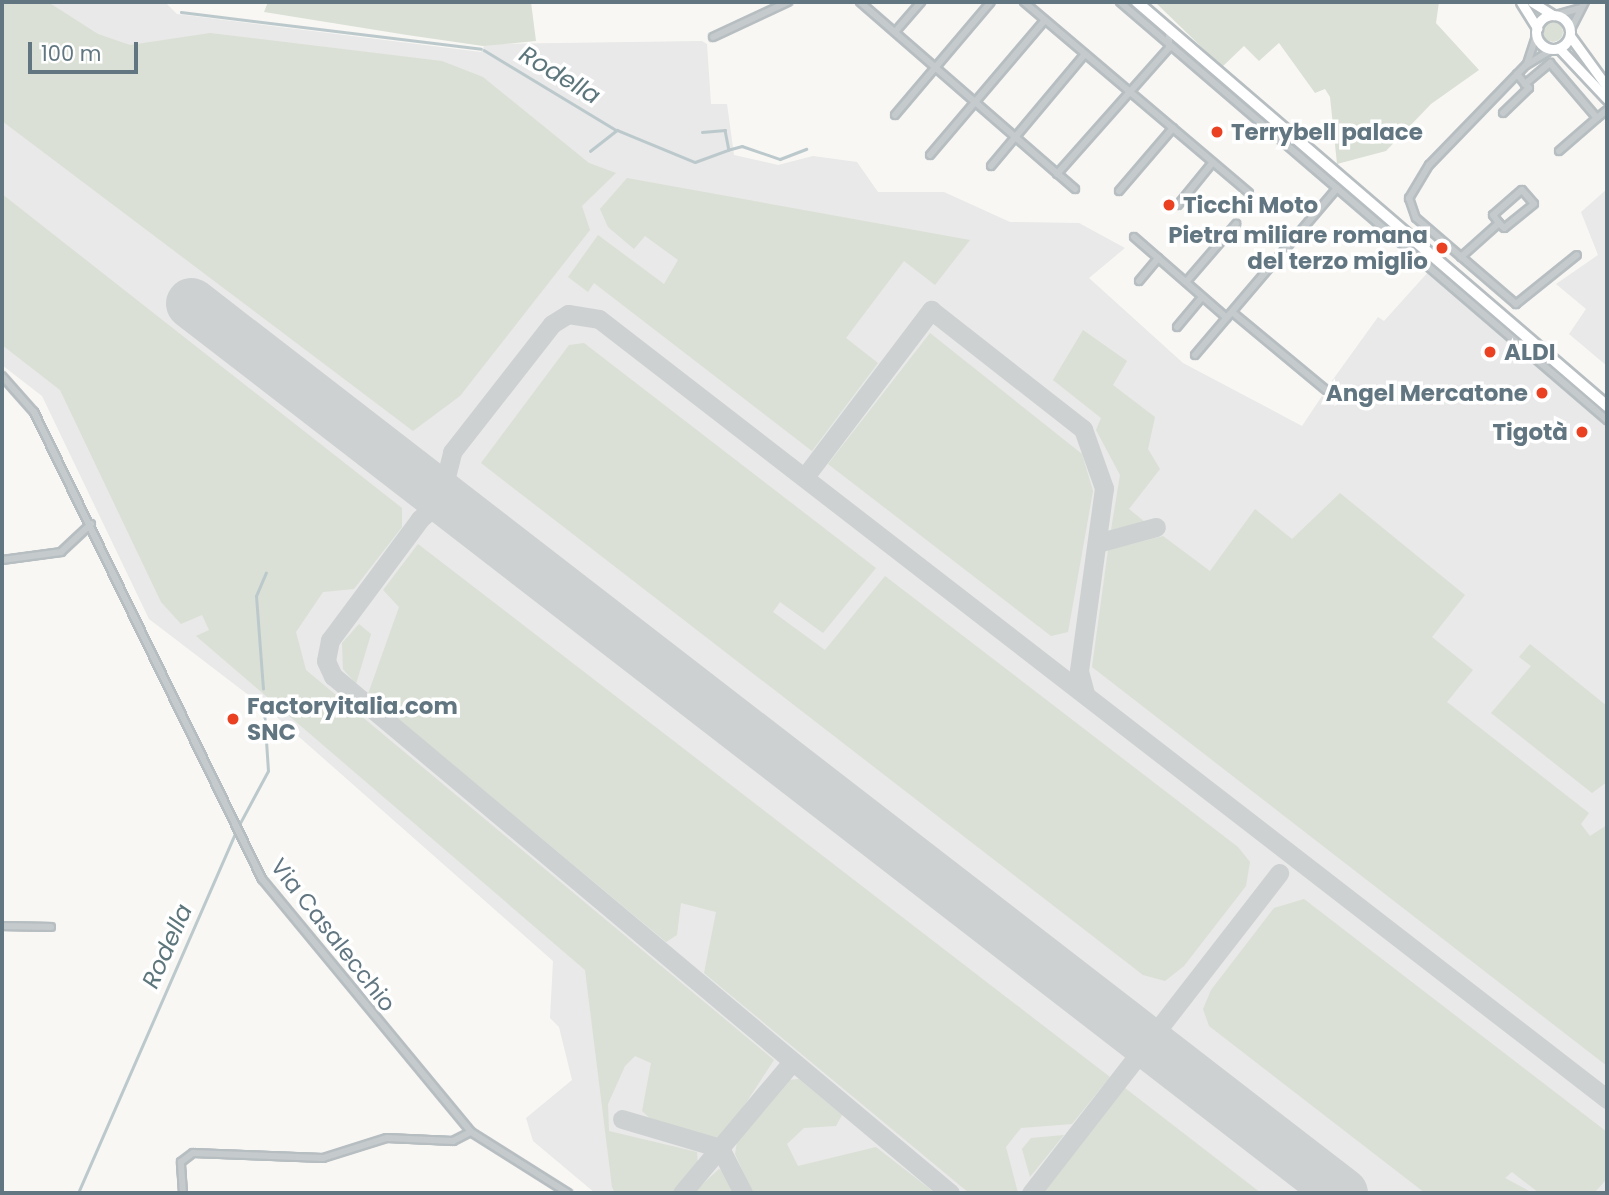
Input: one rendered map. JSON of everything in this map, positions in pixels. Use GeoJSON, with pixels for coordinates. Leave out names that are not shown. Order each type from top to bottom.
{"type":"FeatureCollection","features":[{"type":"Feature","properties":{"kind":"main road"},"geometry":{"type":"LineString","coordinates":[[1137,2],[1441,270],[1607,406]]}},
{"type":"Feature","properties":{"kind":"main road"},"geometry":{"type":"LineString","coordinates":[[1151,2],[1165,27]]}},
{"type":"Feature","properties":{"kind":"main road"},"geometry":{"type":"LineString","coordinates":[[1521,2],[1537,31],[1607,99]]}},
{"type":"Feature","properties":{"kind":"main road"},"geometry":{"type":"LineString","coordinates":[[1532,2],[1555,15],[1607,87]]}},
{"type":"Feature","properties":{"kind":"main road"},"geometry":{"type":"LineString","coordinates":[[1537,31],[1555,15]]}},
{"type":"Feature","properties":{"kind":"main road"},"geometry":{"type":"LineString","coordinates":[[1556,48],[1570,33]]}},
{"type":"Feature","properties":{"kind":"street"},"geometry":{"type":"LineString","coordinates":[[713,37],[788,2]]}},
{"type":"Feature","properties":{"kind":"street"},"geometry":{"type":"LineString","coordinates":[[860,2],[1074,189]]}},
{"type":"Feature","properties":{"kind":"street"},"geometry":{"type":"LineString","coordinates":[[895,32],[921,2]]}},
{"type":"Feature","properties":{"kind":"street"},"geometry":{"type":"LineString","coordinates":[[895,116],[991,2]]}},
{"type":"Feature","properties":{"kind":"street"},"geometry":{"type":"LineString","coordinates":[[1024,2],[1249,193]]}},
{"type":"Feature","properties":{"kind":"street"},"geometry":{"type":"LineString","coordinates":[[1120,2],[1169,48],[1419,260],[1441,270],[1607,420]]}},
{"type":"Feature","properties":{"kind":"street"},"geometry":{"type":"LineString","coordinates":[[1570,33],[1585,2]]}},
{"type":"Feature","properties":{"kind":"street"},"geometry":{"type":"LineString","coordinates":[[1555,15],[1580,8]]}},
{"type":"Feature","properties":{"kind":"street"},"geometry":{"type":"LineString","coordinates":[[930,155],[1045,20]]}},
{"type":"Feature","properties":{"kind":"street"},"geometry":{"type":"LineString","coordinates":[[1165,27],[1169,48]]}},
{"type":"Feature","properties":{"kind":"street"},"geometry":{"type":"LineString","coordinates":[[1526,65],[1537,31]]}},
{"type":"Feature","properties":{"kind":"street"},"geometry":{"type":"LineString","coordinates":[[1057,174],[1169,48]]}},
{"type":"Feature","properties":{"kind":"street"},"geometry":{"type":"LineString","coordinates":[[1556,48],[1526,65],[1412,187],[1416,218],[1516,304],[1577,255]]}},
{"type":"Feature","properties":{"kind":"street"},"geometry":{"type":"LineString","coordinates":[[991,166],[1085,54]]}},
{"type":"Feature","properties":{"kind":"street"},"geometry":{"type":"LineString","coordinates":[[1525,83],[1550,63],[1597,118]]}},
{"type":"Feature","properties":{"kind":"street"},"geometry":{"type":"LineString","coordinates":[[1503,113],[1529,88],[1517,74]]}},
{"type":"Feature","properties":{"kind":"street"},"geometry":{"type":"LineString","coordinates":[[1559,151],[1607,110]]}},
{"type":"Feature","properties":{"kind":"street"},"geometry":{"type":"LineString","coordinates":[[1119,191],[1173,128]]}},
{"type":"Feature","properties":{"kind":"street"},"geometry":{"type":"LineString","coordinates":[[1178,205],[1213,162]]}},
{"type":"Feature","properties":{"kind":"street"},"geometry":{"type":"LineString","coordinates":[[1195,355],[1337,188]]}},
{"type":"Feature","properties":{"kind":"street"},"geometry":{"type":"LineString","coordinates":[[1522,190],[1534,204],[1504,229],[1500,223],[1493,215],[1522,190]]}},
{"type":"Feature","properties":{"kind":"street"},"geometry":{"type":"LineString","coordinates":[[1186,282],[1236,223]]}},
{"type":"Feature","properties":{"kind":"street"},"geometry":{"type":"LineString","coordinates":[[1461,257],[1500,223]]}},
{"type":"Feature","properties":{"kind":"street"},"geometry":{"type":"LineString","coordinates":[[1134,237],[1202,297],[1326,390]]}},
{"type":"Feature","properties":{"kind":"street"},"geometry":{"type":"LineString","coordinates":[[1139,281],[1158,258]]}},
{"type":"Feature","properties":{"kind":"street"},"geometry":{"type":"LineString","coordinates":[[1177,327],[1202,297]]}},
{"type":"Feature","properties":{"kind":"street","name":"Via Casalecchio"},"geometry":{"type":"LineString","coordinates":[[2,376],[34,412],[262,878],[471,1132],[568,1193]]}},
{"type":"Feature","properties":{"kind":"street"},"geometry":{"type":"LineString","coordinates":[[2,561],[61,552],[91,524]]}},
{"type":"Feature","properties":{"kind":"street"},"geometry":{"type":"LineString","coordinates":[[2,926],[51,927]]}},
{"type":"Feature","properties":{"kind":"street"},"geometry":{"type":"LineString","coordinates":[[183,1193],[181,1162],[192,1153],[323,1158],[387,1139],[453,1141],[471,1132]]}},
{"type":"Feature","properties":{"kind":"shaded area"},"geometry":{"type":"Polygon","coordinates":[[[2,2],[165,2],[177,14],[481,52],[485,44],[702,41],[707,44],[711,104],[727,104],[734,155],[778,165],[813,156],[857,162],[878,192],[944,192],[1010,222],[1079,223],[1125,248],[1089,278],[1183,363],[1302,426],[1322,396],[1335,406],[1343,397],[1329,385],[1378,317],[1384,321],[1429,271],[1607,421],[1607,1193],[595,1193],[533,1141],[526,1118],[572,1080],[559,1027],[550,1018],[553,961],[272,713],[149,619],[42,396],[2,365],[2,2]]]}},
{"type":"Feature","properties":{"kind":"shaded area"},"geometry":{"type":"Polygon","coordinates":[[[2,2],[48,2],[98,34],[130,45],[210,33],[442,61],[483,77],[589,163],[616,173],[582,206],[590,230],[460,396],[413,431],[2,121],[2,2]]]}},
{"type":"Feature","properties":{"kind":"shaded area"},"geometry":{"type":"Polygon","coordinates":[[[268,2],[531,2],[536,41],[483,46],[407,35],[264,12],[268,2]]]}},
{"type":"Feature","properties":{"kind":"shaded area"},"geometry":{"type":"Polygon","coordinates":[[[1155,2],[1439,2],[1436,23],[1479,70],[1431,104],[1386,151],[1337,164],[1330,97],[1325,89],[1315,93],[1279,43],[1259,61],[1244,46],[1222,67],[1155,2]]]}},
{"type":"Feature","properties":{"kind":"shaded area"},"geometry":{"type":"Polygon","coordinates":[[[1553,22],[1560,25],[1563,32],[1560,39],[1553,42],[1546,39],[1543,32],[1546,25],[1553,22]]]}},
{"type":"Feature","properties":{"kind":"shaded area"},"geometry":{"type":"Polygon","coordinates":[[[627,178],[970,240],[935,285],[904,261],[846,338],[878,363],[812,451],[594,283],[588,292],[568,277],[598,235],[664,284],[678,260],[645,236],[634,249],[608,227],[600,209],[627,178]]]}},
{"type":"Feature","properties":{"kind":"shaded area"},"geometry":{"type":"Polygon","coordinates":[[[1607,189],[1607,366],[1569,334],[1586,309],[1556,284],[1598,255],[1581,212],[1607,189]]]}},
{"type":"Feature","properties":{"kind":"shaded area"},"geometry":{"type":"Polygon","coordinates":[[[2,194],[402,508],[402,527],[354,589],[323,592],[296,632],[306,670],[774,1060],[725,1135],[712,1139],[651,1119],[642,1111],[651,1063],[635,1056],[625,1066],[608,1104],[609,1131],[697,1152],[698,1165],[672,1193],[615,1193],[612,1187],[585,970],[196,636],[209,630],[202,615],[181,624],[161,602],[60,390],[2,345],[2,194]]]}},
{"type":"Feature","properties":{"kind":"shaded area"},"geometry":{"type":"Polygon","coordinates":[[[1083,330],[1127,361],[1113,385],[1155,417],[1148,449],[1160,469],[1129,509],[1145,522],[1111,530],[1120,475],[1096,430],[1101,418],[1053,380],[1083,330]]]}},
{"type":"Feature","properties":{"kind":"shaded area"},"geometry":{"type":"Polygon","coordinates":[[[930,333],[1082,454],[1093,491],[1068,632],[1051,636],[828,464],[930,333]]]}},
{"type":"Feature","properties":{"kind":"shaded area"},"geometry":{"type":"Polygon","coordinates":[[[584,343],[876,568],[823,633],[780,602],[773,612],[825,650],[885,576],[1238,847],[1250,862],[1246,886],[1184,966],[1165,981],[1143,975],[481,463],[569,345],[584,343]]]}},
{"type":"Feature","properties":{"kind":"shaded area"},"geometry":{"type":"Polygon","coordinates":[[[1340,493],[1465,595],[1432,637],[1473,670],[1447,702],[1589,813],[1581,824],[1590,836],[1607,825],[1607,1066],[1092,667],[1108,550],[1163,536],[1210,571],[1255,509],[1292,539],[1340,493]]]}},
{"type":"Feature","properties":{"kind":"shaded area"},"geometry":{"type":"Polygon","coordinates":[[[418,544],[1110,1077],[1072,1124],[1021,1128],[1006,1147],[1018,1193],[969,1193],[704,973],[716,912],[681,903],[677,935],[666,942],[368,694],[399,607],[383,590],[418,544]]]}},
{"type":"Feature","properties":{"kind":"shaded area"},"geometry":{"type":"Polygon","coordinates":[[[359,624],[371,634],[356,684],[343,669],[342,643],[359,624]]]}},
{"type":"Feature","properties":{"kind":"shaded area"},"geometry":{"type":"Polygon","coordinates":[[[1530,644],[1607,706],[1607,782],[1592,793],[1491,713],[1531,666],[1519,657],[1530,644]]]}},
{"type":"Feature","properties":{"kind":"shaded area"},"geometry":{"type":"Polygon","coordinates":[[[1304,899],[1607,1132],[1607,1179],[1594,1193],[1539,1193],[1512,1172],[1505,1178],[1533,1193],[1425,1193],[1209,1026],[1203,1009],[1211,990],[1274,908],[1304,899]]]}},
{"type":"Feature","properties":{"kind":"shaded area"},"geometry":{"type":"Polygon","coordinates":[[[799,1079],[842,1115],[836,1126],[804,1128],[787,1144],[798,1166],[876,1147],[935,1193],[753,1193],[735,1154],[737,1142],[786,1080],[799,1079]]]}},
{"type":"Feature","properties":{"kind":"shaded area"},"geometry":{"type":"Polygon","coordinates":[[[1125,1088],[1261,1193],[1043,1193],[1125,1088]]]}},
{"type":"Feature","properties":{"kind":"shaded area"},"geometry":{"type":"Polygon","coordinates":[[[1064,1135],[1030,1177],[1022,1149],[1031,1138],[1064,1135]]]}},
{"type":"Feature","properties":{"kind":"shaded area"},"geometry":{"type":"Polygon","coordinates":[[[719,1169],[729,1174],[738,1193],[693,1193],[719,1169]]]}},
{"type":"Feature","properties":{"kind":"waterway","name":"Rodella"},"geometry":{"type":"LineString","coordinates":[[181,12],[481,49]]}},
{"type":"Feature","properties":{"kind":"waterway","name":"Rodella"},"geometry":{"type":"LineString","coordinates":[[484,50],[616,130]]}},
{"type":"Feature","properties":{"kind":"waterway","name":"Rodella"},"geometry":{"type":"LineString","coordinates":[[590,151],[617,130],[695,162],[730,149]]}},
{"type":"Feature","properties":{"kind":"waterway","name":"Rodella"},"geometry":{"type":"LineString","coordinates":[[702,132],[725,130],[729,150]]}},
{"type":"Feature","properties":{"kind":"waterway","name":"Rodella"},"geometry":{"type":"LineString","coordinates":[[731,149],[742,146],[780,159],[806,149]]}},
{"type":"Feature","properties":{"kind":"waterway","name":"Rodella"},"geometry":{"type":"LineString","coordinates":[[263,689],[256,596],[266,573]]}},
{"type":"Feature","properties":{"kind":"waterway","name":"Rodella"},"geometry":{"type":"LineString","coordinates":[[239,825],[268,771],[264,710]]}},
{"type":"Feature","properties":{"kind":"waterway","name":"Rodella"},"geometry":{"type":"LineString","coordinates":[[78,1193],[236,831]]}},
{"type":"Feature","properties":{"kind":"taxiway"},"geometry":{"type":"LineString","coordinates":[[810,470],[931,310],[1083,429],[1104,488],[1079,671],[1085,694]]}},
{"type":"Feature","properties":{"kind":"taxiway"},"geometry":{"type":"LineString","coordinates":[[464,515],[445,481],[452,452],[552,324],[568,314],[599,319],[1607,1099]]}},
{"type":"Feature","properties":{"kind":"taxiway"},"geometry":{"type":"LineString","coordinates":[[459,510],[437,504],[420,519],[330,640],[326,661],[333,676],[950,1193]]}},
{"type":"Feature","properties":{"kind":"taxiway"},"geometry":{"type":"LineString","coordinates":[[1097,543],[1156,527]]}},
{"type":"Feature","properties":{"kind":"taxiway"},"geometry":{"type":"LineString","coordinates":[[1031,1193],[1279,873]]}},
{"type":"Feature","properties":{"kind":"taxiway"},"geometry":{"type":"LineString","coordinates":[[682,1193],[791,1063]]}},
{"type":"Feature","properties":{"kind":"taxiway"},"geometry":{"type":"LineString","coordinates":[[622,1119],[720,1148],[743,1193]]}},
{"type":"Feature","properties":{"kind":"runway"},"geometry":{"type":"LineString","coordinates":[[191,303],[1342,1193]]}},
{"type":"Feature","properties":{"kind":"place","name":"Terrybell palace"},"geometry":{"type":"Point","coordinates":[1217,132]}},
{"type":"Feature","properties":{"kind":"place","name":"Ticchi Moto"},"geometry":{"type":"Point","coordinates":[1169,205]}},
{"type":"Feature","properties":{"kind":"place","name":"Pietra miliare romana del terzo miglio"},"geometry":{"type":"Point","coordinates":[1442,248]}},
{"type":"Feature","properties":{"kind":"place","name":"ALDI"},"geometry":{"type":"Point","coordinates":[1490,352]}},
{"type":"Feature","properties":{"kind":"place","name":"Angel Mercatone"},"geometry":{"type":"Point","coordinates":[1542,393]}},
{"type":"Feature","properties":{"kind":"place","name":"Tigotà"},"geometry":{"type":"Point","coordinates":[1582,432]}},
{"type":"Feature","properties":{"kind":"place","name":"Factoryitalia.com SNC"},"geometry":{"type":"Point","coordinates":[233,719]}}]}
